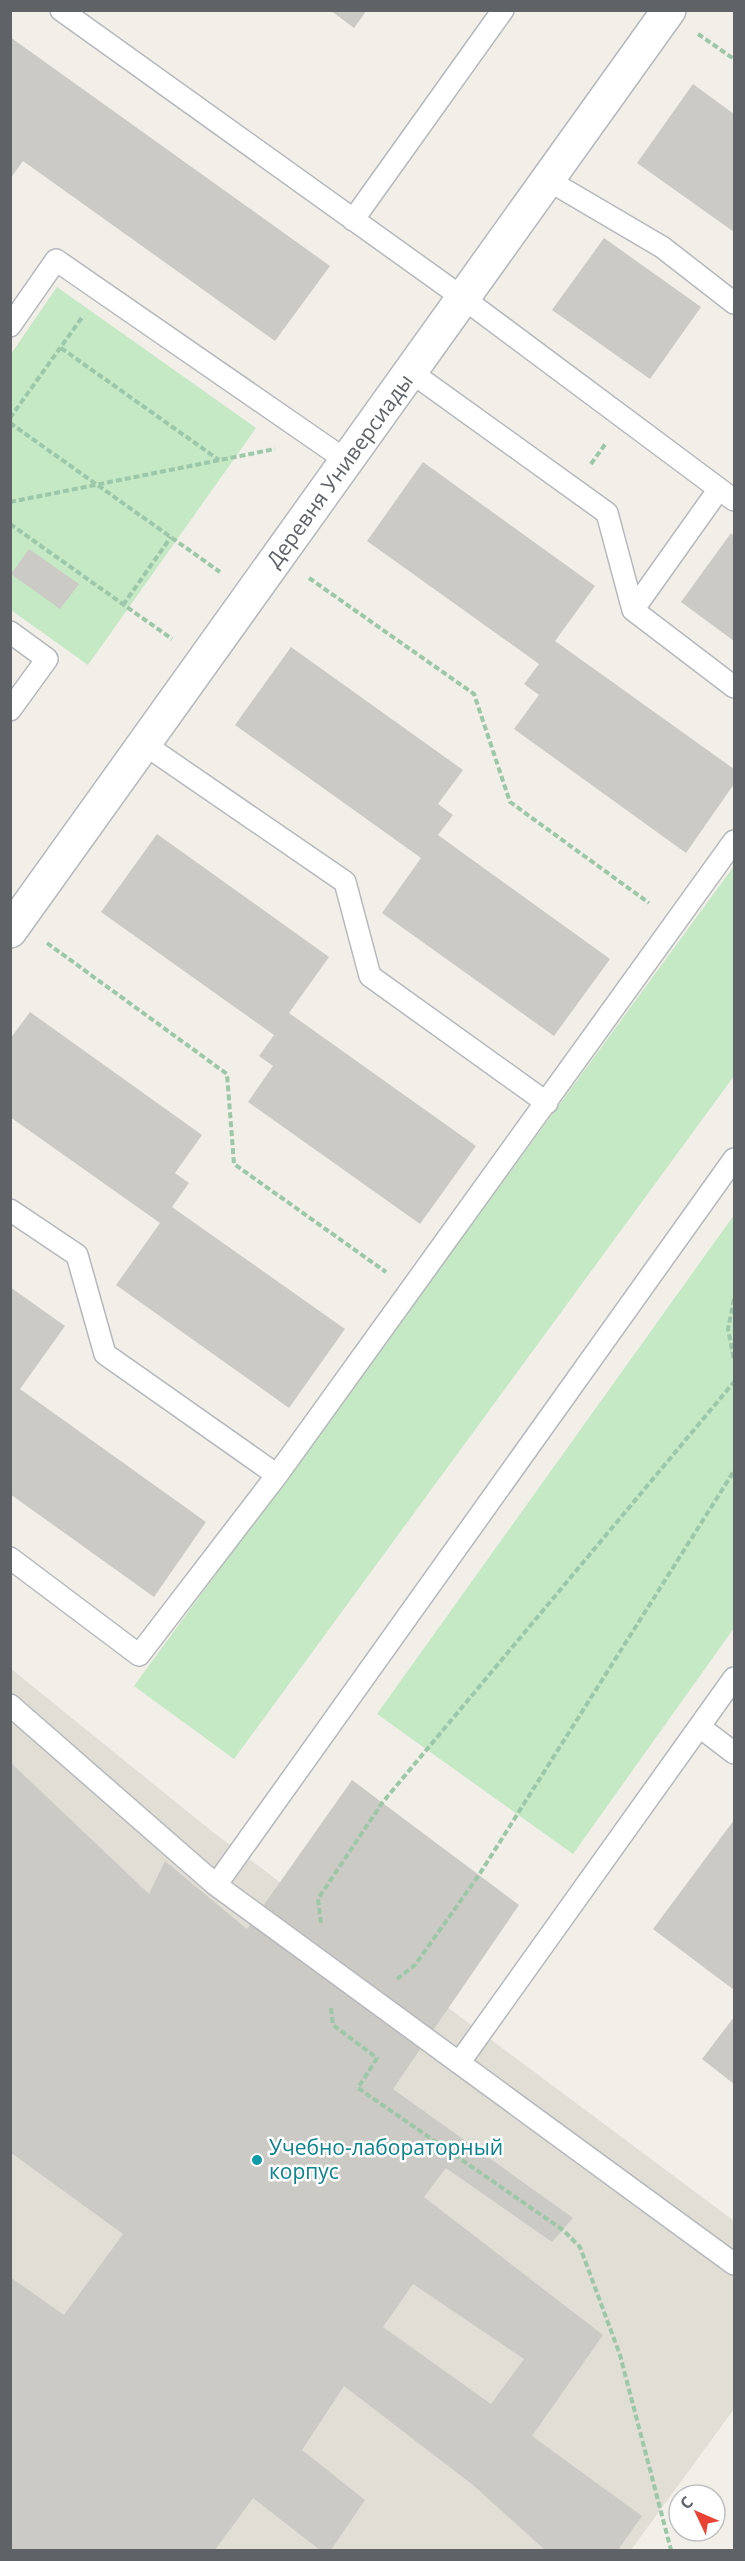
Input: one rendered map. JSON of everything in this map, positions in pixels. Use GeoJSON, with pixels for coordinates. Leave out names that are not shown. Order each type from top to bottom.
{"type":"FeatureCollection","features":[{"type":"Feature","properties":{"kind":"street","name":"Деревня Универсиады"},"geometry":{"type":"LineString","coordinates":[[13,922],[144,744],[669,12]]}},
{"type":"Feature","properties":{"kind":"lane"},"geometry":{"type":"LineString","coordinates":[[61,10],[463,298],[727,495],[633,610]]}},
{"type":"Feature","properties":{"kind":"lane"},"geometry":{"type":"LineString","coordinates":[[353,220],[503,10]]}},
{"type":"Feature","properties":{"kind":"lane"},"geometry":{"type":"LineString","coordinates":[[548,180],[662,247],[735,303]]}},
{"type":"Feature","properties":{"kind":"lane"},"geometry":{"type":"LineString","coordinates":[[10,326],[56,260],[347,461]]}},
{"type":"Feature","properties":{"kind":"lane"},"geometry":{"type":"LineString","coordinates":[[411,372],[607,513],[633,610],[735,687]]}},
{"type":"Feature","properties":{"kind":"lane"},"geometry":{"type":"LineString","coordinates":[[10,632],[47,659],[10,710]]}},
{"type":"Feature","properties":{"kind":"lane"},"geometry":{"type":"LineString","coordinates":[[144,744],[345,882],[370,976],[546,1102]]}},
{"type":"Feature","properties":{"kind":"lane"},"geometry":{"type":"LineString","coordinates":[[10,1558],[139,1655],[277,1475],[735,842]]}},
{"type":"Feature","properties":{"kind":"lane"},"geometry":{"type":"LineString","coordinates":[[216,1885],[735,1159]]}},
{"type":"Feature","properties":{"kind":"lane"},"geometry":{"type":"LineString","coordinates":[[10,1210],[77,1256],[105,1354],[277,1475]]}},
{"type":"Feature","properties":{"kind":"lane"},"geometry":{"type":"LineString","coordinates":[[459,2063],[735,1678]]}},
{"type":"Feature","properties":{"kind":"lane"},"geometry":{"type":"LineString","coordinates":[[10,1705],[216,1885],[735,2265]]}},
{"type":"Feature","properties":{"kind":"lane"},"geometry":{"type":"LineString","coordinates":[[700,1727],[735,1753]]}},
{"type":"Feature","properties":{"kind":"path"},"geometry":{"type":"LineString","coordinates":[[669,12],[735,59]]}},
{"type":"Feature","properties":{"kind":"path"},"geometry":{"type":"LineString","coordinates":[[101,291],[10,421],[223,574]]}},
{"type":"Feature","properties":{"kind":"path"},"geometry":{"type":"LineString","coordinates":[[61,348],[219,460]]}},
{"type":"Feature","properties":{"kind":"path"},"geometry":{"type":"LineString","coordinates":[[573,488],[624,419]]}},
{"type":"Feature","properties":{"kind":"path"},"geometry":{"type":"LineString","coordinates":[[10,502],[318,441]]}},
{"type":"Feature","properties":{"kind":"path"},"geometry":{"type":"LineString","coordinates":[[10,524],[175,642]]}},
{"type":"Feature","properties":{"kind":"path"},"geometry":{"type":"LineString","coordinates":[[123,605],[171,537]]}},
{"type":"Feature","properties":{"kind":"path"},"geometry":{"type":"LineString","coordinates":[[279,556],[474,694],[510,802],[677,922]]}},
{"type":"Feature","properties":{"kind":"path"},"geometry":{"type":"LineString","coordinates":[[13,922],[227,1074],[234,1164],[411,1290]]}},
{"type":"Feature","properties":{"kind":"path"},"geometry":{"type":"LineString","coordinates":[[735,1299],[728,1329],[735,1359]]}},
{"type":"Feature","properties":{"kind":"path"},"geometry":{"type":"LineString","coordinates":[[318,1899],[382,1803],[735,1382]]}},
{"type":"Feature","properties":{"kind":"path"},"geometry":{"type":"LineString","coordinates":[[415,1965],[479,1875],[735,1471]]}},
{"type":"Feature","properties":{"kind":"path"},"geometry":{"type":"LineString","coordinates":[[333,2025],[377,2058],[358,2088],[563,2230],[580,2247],[620,2355],[671,2550]]}},
{"type":"Feature","properties":{"kind":"shaded area","name":"Учебно-лабораторный корпус"},"geometry":{"type":"Polygon","coordinates":[[[10,1668],[214,1833],[734,2221],[734,2409],[680,2483],[667,2483],[667,2501],[631,2550],[11,2550],[10,1668]]]}},
{"type":"Feature","properties":{"kind":"green space"},"geometry":{"type":"Polygon","coordinates":[[[57,287],[256,428],[88,665],[11,610],[11,354],[57,287]]]}},
{"type":"Feature","properties":{"kind":"green space"},"geometry":{"type":"Polygon","coordinates":[[[734,866],[734,1076],[234,1759],[134,1686],[734,866]]]}},
{"type":"Feature","properties":{"kind":"green space"},"geometry":{"type":"Polygon","coordinates":[[[734,1215],[734,1628],[573,1854],[377,1714],[734,1215]]]}},
{"type":"Feature","properties":{"kind":"building"},"geometry":{"type":"Polygon","coordinates":[[[330,10],[367,10],[354,28],[330,10]]]}},
{"type":"Feature","properties":{"kind":"building"},"geometry":{"type":"Polygon","coordinates":[[[10,37],[330,266],[275,341],[23,161],[10,179],[10,37]]]}},
{"type":"Feature","properties":{"kind":"building"},"geometry":{"type":"Polygon","coordinates":[[[693,84],[734,114],[734,232],[637,163],[693,84]]]}},
{"type":"Feature","properties":{"kind":"building"},"geometry":{"type":"Polygon","coordinates":[[[604,238],[701,307],[650,379],[552,310],[604,238]]]}},
{"type":"Feature","properties":{"kind":"building"},"geometry":{"type":"Polygon","coordinates":[[[423,462],[595,586],[555,641],[734,769],[734,784],[686,853],[514,729],[539,695],[524,684],[539,664],[367,541],[423,462]]]}},
{"type":"Feature","properties":{"kind":"building"},"geometry":{"type":"Polygon","coordinates":[[[731,533],[734,536],[734,641],[681,602],[731,533]]]}},
{"type":"Feature","properties":{"kind":"building"},"geometry":{"type":"Polygon","coordinates":[[[29,549],[79,584],[60,609],[11,574],[29,549]]]}},
{"type":"Feature","properties":{"kind":"building"},"geometry":{"type":"Polygon","coordinates":[[[291,647],[463,770],[438,804],[453,815],[438,835],[610,959],[554,1036],[382,913],[421,858],[235,725],[291,647]]]}},
{"type":"Feature","properties":{"kind":"building"},"geometry":{"type":"Polygon","coordinates":[[[157,834],[329,957],[289,1013],[476,1146],[420,1224],[248,1102],[273,1066],[259,1056],[274,1035],[101,912],[157,834]]]}},
{"type":"Feature","properties":{"kind":"building"},"geometry":{"type":"Polygon","coordinates":[[[30,1012],[202,1135],[175,1173],[189,1183],[172,1207],[345,1329],[289,1408],[116,1285],[160,1223],[10,1117],[10,1039],[30,1012]]]}},
{"type":"Feature","properties":{"kind":"building"},"geometry":{"type":"Polygon","coordinates":[[[10,1287],[65,1326],[20,1389],[206,1522],[154,1597],[10,1494],[10,1287]]]}},
{"type":"Feature","properties":{"kind":"building","name":"Учебно-лабораторный корпус"},"geometry":{"type":"Polygon","coordinates":[[[10,1762],[149,1894],[165,1861],[247,1929],[352,1780],[519,1905],[393,2089],[573,2218],[552,2242],[446,2168],[424,2197],[603,2335],[532,2436],[642,2516],[618,2550],[545,2550],[473,2485],[344,2386],[302,2450],[365,2500],[331,2550],[320,2550],[253,2498],[215,2550],[10,2550],[10,2277],[64,2315],[123,2234],[10,2152],[10,1762]],[[413,2284],[383,2327],[491,2404],[524,2359],[413,2284]]]}},
{"type":"Feature","properties":{"kind":"building"},"geometry":{"type":"Polygon","coordinates":[[[734,1820],[734,1990],[653,1929],[734,1820]]]}},
{"type":"Feature","properties":{"kind":"building"},"geometry":{"type":"Polygon","coordinates":[[[734,2017],[734,2084],[702,2059],[734,2017]]]}},
{"type":"Feature","properties":{"kind":"place","name":"Учебно-лабораторный корпус"},"geometry":{"type":"Point","coordinates":[257,2160]}}]}
